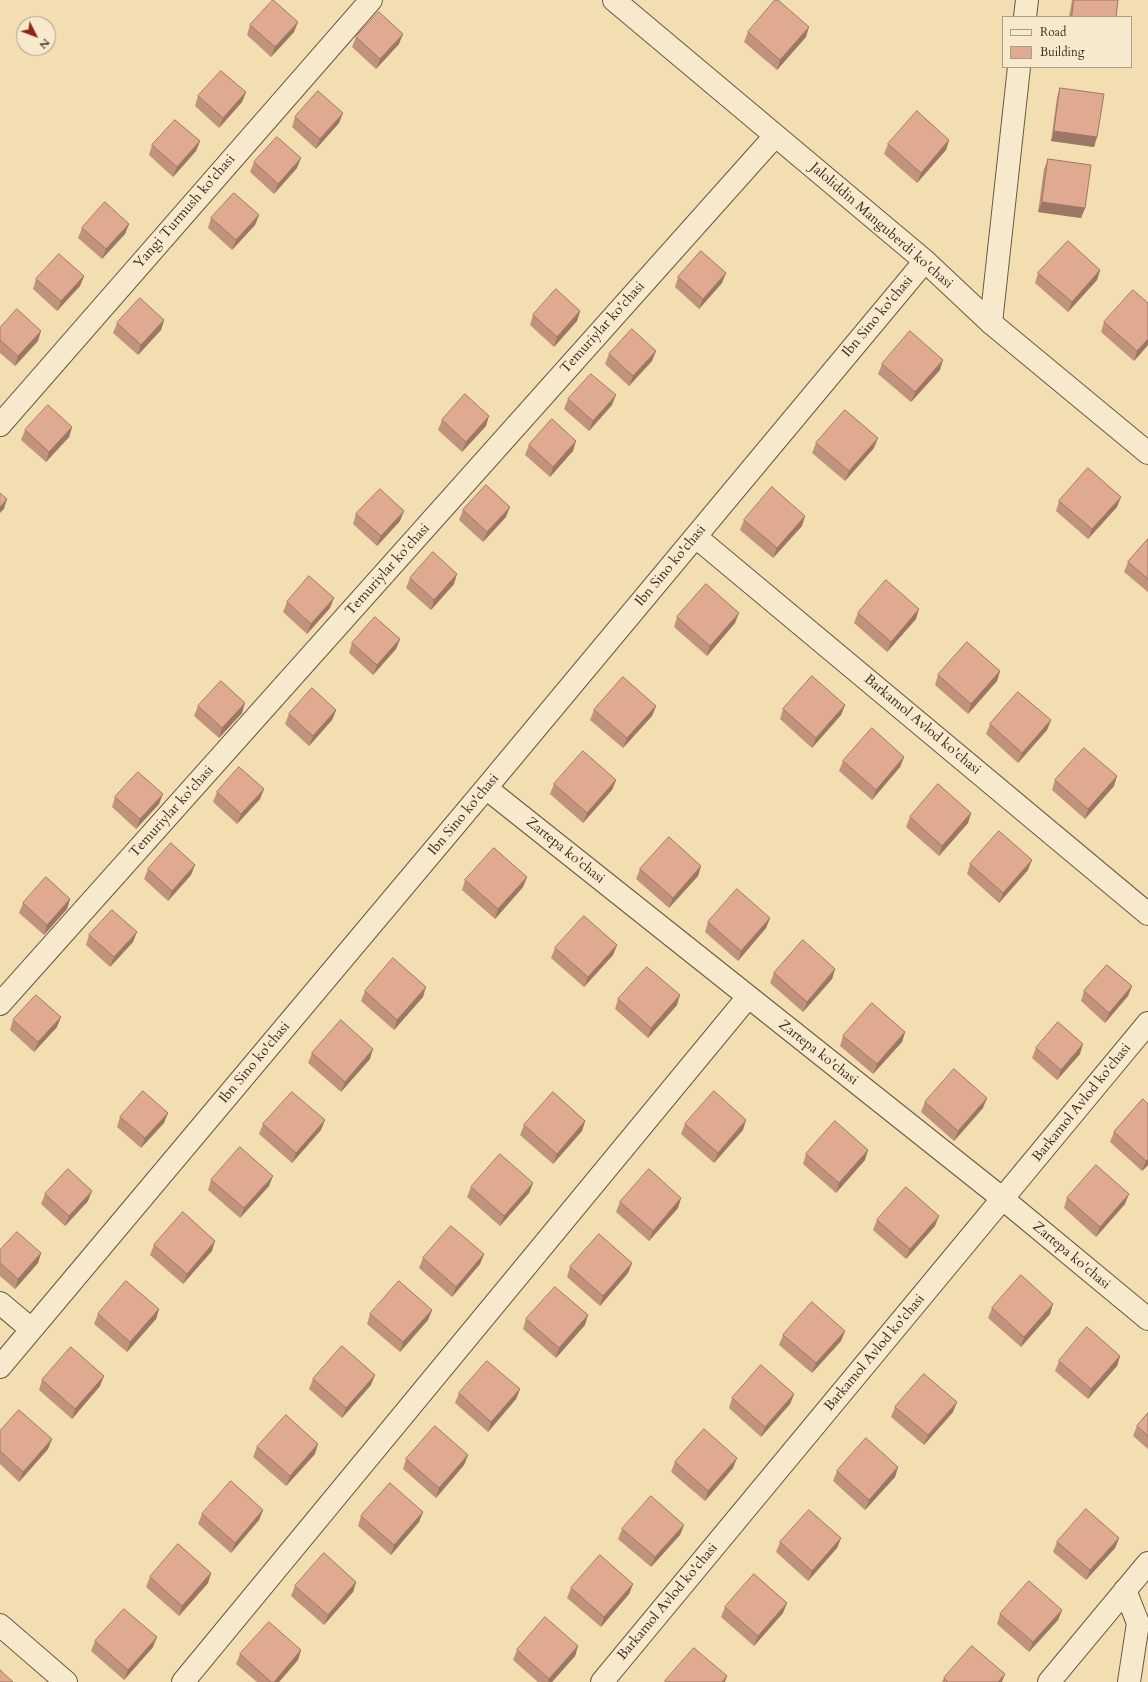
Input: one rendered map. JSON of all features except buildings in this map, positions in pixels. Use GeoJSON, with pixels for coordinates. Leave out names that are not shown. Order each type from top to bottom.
{"type":"FeatureCollection","features":[{"type":"Feature","properties":{"kind":"street","name":"Yangi Turmush ko'chasi"},"geometry":{"type":"LineString","coordinates":[[0,425],[370,0]]}},
{"type":"Feature","properties":{"kind":"street","name":"Jaloliddin Manguberdi ko'chasi"},"geometry":{"type":"LineString","coordinates":[[614,0],[925,261],[991,323],[1148,453]]}},
{"type":"Feature","properties":{"kind":"street"},"geometry":{"type":"LineString","coordinates":[[1025,16],[1027,0]]}},
{"type":"Feature","properties":{"kind":"street"},"geometry":{"type":"LineString","coordinates":[[991,323],[1019,68]]}},
{"type":"Feature","properties":{"kind":"street","name":"Temuriylar ko'chasi"},"geometry":{"type":"LineString","coordinates":[[0,1004],[775,136]]}},
{"type":"Feature","properties":{"kind":"street","name":"Ibn Sino ko'chasi"},"geometry":{"type":"LineString","coordinates":[[0,1367],[486,788],[925,261]]}},
{"type":"Feature","properties":{"kind":"street","name":"Barkamol Avlod ko'chasi"},"geometry":{"type":"LineString","coordinates":[[696,536],[1148,914]]}},
{"type":"Feature","properties":{"kind":"street","name":"Zartepa ko'chasi"},"geometry":{"type":"LineString","coordinates":[[486,788],[1003,1199],[1148,1319]]}},
{"type":"Feature","properties":{"kind":"street"},"geometry":{"type":"LineString","coordinates":[[184,1682],[748,997]]}},
{"type":"Feature","properties":{"kind":"street","name":"Barkamol Avlod ko'chasi"},"geometry":{"type":"LineString","coordinates":[[602,1682],[1148,1023]]}},
{"type":"Feature","properties":{"kind":"street"},"geometry":{"type":"LineString","coordinates":[[0,1303],[31,1329]]}},
{"type":"Feature","properties":{"kind":"street"},"geometry":{"type":"LineString","coordinates":[[1049,1682],[1148,1563]]}},
{"type":"Feature","properties":{"kind":"street"},"geometry":{"type":"LineString","coordinates":[[1125,1590],[1138,1623],[1129,1682]]}},
{"type":"Feature","properties":{"kind":"street"},"geometry":{"type":"LineString","coordinates":[[0,1625],[66,1682]]}}]}
